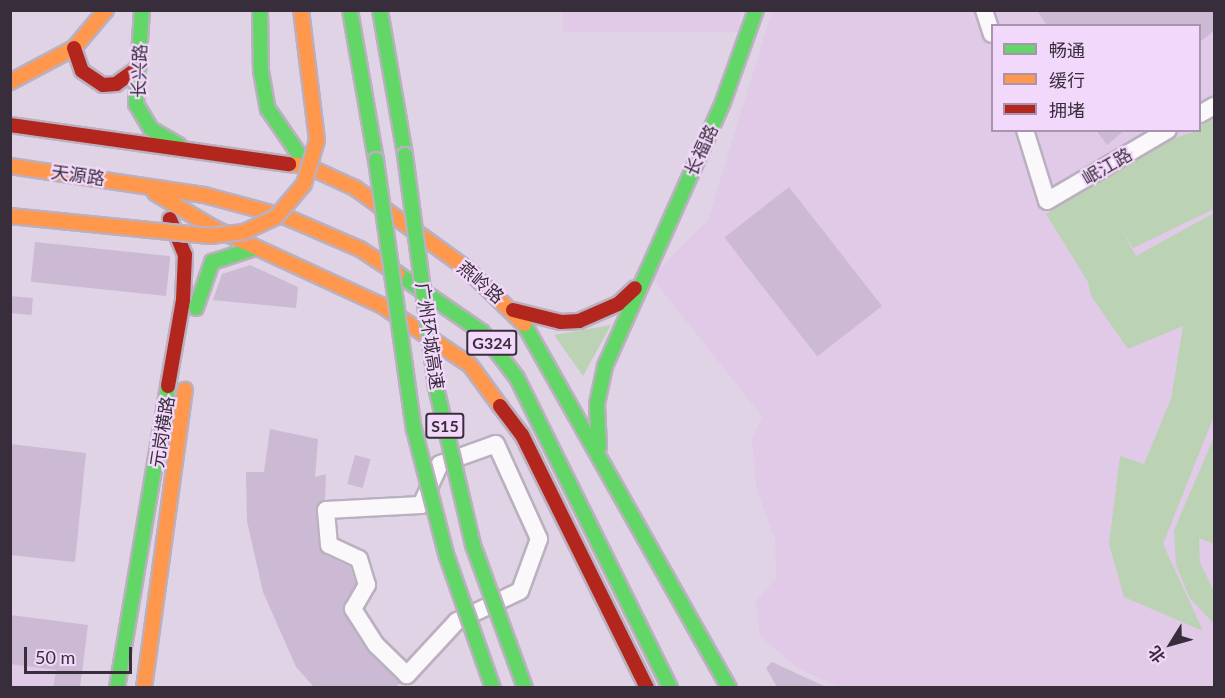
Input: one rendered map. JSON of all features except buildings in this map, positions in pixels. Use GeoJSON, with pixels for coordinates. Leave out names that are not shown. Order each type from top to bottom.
{"type":"FeatureCollection","features":[{"type":"Feature","properties":{"kind":"main road"},"geometry":{"type":"LineString","coordinates":[[10,82],[74,48],[106,10]]}},
{"type":"Feature","properties":{"kind":"main road","name":"长兴路"},"geometry":{"type":"LineString","coordinates":[[142,10],[136,104],[151,129],[174,144],[216,156]]}},
{"type":"Feature","properties":{"kind":"main road"},"geometry":{"type":"LineString","coordinates":[[260,10],[264,96],[274,122],[307,166]]}},
{"type":"Feature","properties":{"kind":"main road"},"geometry":{"type":"LineString","coordinates":[[10,216],[210,236],[244,232],[276,217],[304,184],[317,140],[301,10]]}},
{"type":"Feature","properties":{"kind":"main road","name":"广州环城高速"},"geometry":{"type":"LineString","coordinates":[[350,10],[376,160],[414,429],[446,554],[493,687]]}},
{"type":"Feature","properties":{"kind":"main road","name":"广州环城高速"},"geometry":{"type":"LineString","coordinates":[[380,10],[405,155],[436,387],[473,544],[525,687]]}},
{"type":"Feature","properties":{"kind":"main road","name":"长福路"},"geometry":{"type":"LineString","coordinates":[[602,458],[596,429],[600,384],[637,286],[723,102],[756,10]]}},
{"type":"Feature","properties":{"kind":"main road"},"geometry":{"type":"LineString","coordinates":[[74,48],[82,71],[103,85],[116,84],[137,69]]}},
{"type":"Feature","properties":{"kind":"main road","name":"G324"},"geometry":{"type":"LineString","coordinates":[[10,124],[42,128]]}},
{"type":"Feature","properties":{"kind":"main road"},"geometry":{"type":"LineString","coordinates":[[42,128],[155,162]]}},
{"type":"Feature","properties":{"kind":"main road","name":"燕岭路"},"geometry":{"type":"LineString","coordinates":[[42,128],[216,156],[307,166],[371,198],[466,268],[513,310],[555,374],[729,687]]}},
{"type":"Feature","properties":{"kind":"main road","name":"天源路"},"geometry":{"type":"LineString","coordinates":[[10,166],[144,186]]}},
{"type":"Feature","properties":{"kind":"main road","name":"燕岭路"},"geometry":{"type":"LineString","coordinates":[[144,186],[235,203],[325,232],[399,273],[482,332],[517,378],[670,687]]}},
{"type":"Feature","properties":{"kind":"main road","name":"G324"},"geometry":{"type":"LineString","coordinates":[[144,186],[255,248],[381,305],[437,340],[488,385],[535,459],[582,564],[647,687]]}},
{"type":"Feature","properties":{"kind":"main road","name":"元岗横路"},"geometry":{"type":"LineString","coordinates":[[117,687],[184,288],[183,245],[144,186]]}},
{"type":"Feature","properties":{"kind":"main road"},"geometry":{"type":"LineString","coordinates":[[277,196],[307,207]]}},
{"type":"Feature","properties":{"kind":"main road"},"geometry":{"type":"LineString","coordinates":[[372,235],[438,276]]}},
{"type":"Feature","properties":{"kind":"main road"},"geometry":{"type":"LineString","coordinates":[[190,354],[199,288],[212,262],[255,248]]}},
{"type":"Feature","properties":{"kind":"main road","name":"长福路"},"geometry":{"type":"LineString","coordinates":[[513,310],[561,322],[579,321],[618,304],[637,286]]}},
{"type":"Feature","properties":{"kind":"main road"},"geometry":{"type":"LineString","coordinates":[[184,288],[199,288]]}},
{"type":"Feature","properties":{"kind":"main road"},"geometry":{"type":"LineString","coordinates":[[493,316],[555,374]]}},
{"type":"Feature","properties":{"kind":"main road","name":"元岗横路"},"geometry":{"type":"LineString","coordinates":[[144,687],[187,377]]}},
{"type":"Feature","properties":{"kind":"street"},"geometry":{"type":"LineString","coordinates":[[984,10],[991,29]]}},
{"type":"Feature","properties":{"kind":"street"},"geometry":{"type":"LineString","coordinates":[[1201,113],[1215,106]]}},
{"type":"Feature","properties":{"kind":"street","name":"岷江路"},"geometry":{"type":"LineString","coordinates":[[1026,132],[1047,201],[1164,132]]}},
{"type":"Feature","properties":{"kind":"street"},"geometry":{"type":"LineString","coordinates":[[496,444],[539,539],[520,591],[457,621],[407,675],[376,645],[353,609],[368,585],[358,559],[329,545],[326,510],[421,505],[440,464],[496,444]]}},
{"type":"Feature","properties":{"kind":"shaded area"},"geometry":{"type":"Polygon","coordinates":[[[563,11],[740,11],[740,32],[563,32],[563,11]]]}},
{"type":"Feature","properties":{"kind":"shaded area"},"geometry":{"type":"Polygon","coordinates":[[[772,11],[1214,11],[1214,687],[842,688],[799,669],[760,636],[756,601],[776,578],[775,539],[757,491],[752,439],[762,416],[651,277],[708,220],[772,11]]]}},
{"type":"Feature","properties":{"kind":"shaded area"},"geometry":{"type":"Polygon","coordinates":[[[11,615],[88,625],[80,687],[11,688],[11,615]]]}},
{"type":"Feature","properties":{"kind":"green space"},"geometry":{"type":"Polygon","coordinates":[[[1214,119],[1214,209],[1133,248],[1120,227],[1136,256],[1214,213],[1214,416],[1163,544],[1203,631],[1124,597],[1109,544],[1120,456],[1144,464],[1171,399],[1183,326],[1128,349],[1091,296],[1088,282],[1046,214],[1166,141],[1201,132],[1201,126],[1214,119]]]}},
{"type":"Feature","properties":{"kind":"green space"},"geometry":{"type":"Polygon","coordinates":[[[611,325],[583,376],[554,335],[611,325]]]}},
{"type":"Feature","properties":{"kind":"green space"},"geometry":{"type":"Polygon","coordinates":[[[1214,437],[1214,544],[1199,538],[1200,563],[1214,591],[1214,624],[1189,597],[1176,565],[1174,530],[1214,437]]]}},
{"type":"Feature","properties":{"kind":"traffic: fast"},"geometry":{"type":"LineString","coordinates":[[142,10],[136,104],[151,129],[179,145]]}},
{"type":"Feature","properties":{"kind":"traffic: fast"},"geometry":{"type":"LineString","coordinates":[[260,10],[261,71],[268,109],[307,166]]}},
{"type":"Feature","properties":{"kind":"traffic: fast"},"geometry":{"type":"LineString","coordinates":[[350,10],[376,160]]}},
{"type":"Feature","properties":{"kind":"traffic: fast"},"geometry":{"type":"LineString","coordinates":[[380,10],[405,155]]}},
{"type":"Feature","properties":{"kind":"traffic: fast"},"geometry":{"type":"LineString","coordinates":[[599,447],[597,404],[605,366],[723,102],[756,10]]}},
{"type":"Feature","properties":{"kind":"traffic: fast"},"geometry":{"type":"LineString","coordinates":[[405,155],[436,387],[473,545],[525,688]]}},
{"type":"Feature","properties":{"kind":"traffic: fast"},"geometry":{"type":"LineString","coordinates":[[376,160],[414,429],[446,554],[493,688]]}},
{"type":"Feature","properties":{"kind":"traffic: fast"},"geometry":{"type":"LineString","coordinates":[[196,308],[212,262],[255,248]]}},
{"type":"Feature","properties":{"kind":"traffic: fast"},"geometry":{"type":"LineString","coordinates":[[398,274],[482,332],[517,378],[670,688]]}},
{"type":"Feature","properties":{"kind":"traffic: fast"},"geometry":{"type":"LineString","coordinates":[[524,324],[729,688]]}},
{"type":"Feature","properties":{"kind":"traffic: fast"},"geometry":{"type":"LineString","coordinates":[[117,688],[168,386]]}},
{"type":"Feature","properties":{"kind":"traffic: slow"},"geometry":{"type":"LineString","coordinates":[[10,82],[74,48],[106,10]]}},
{"type":"Feature","properties":{"kind":"traffic: slow"},"geometry":{"type":"LineString","coordinates":[[10,216],[210,236],[244,232],[276,217],[304,184],[317,140],[301,10]]}},
{"type":"Feature","properties":{"kind":"traffic: slow"},"geometry":{"type":"LineString","coordinates":[[289,164],[307,166],[355,188],[466,268],[524,324]]}},
{"type":"Feature","properties":{"kind":"traffic: slow"},"geometry":{"type":"LineString","coordinates":[[10,166],[204,195],[286,217],[360,249],[398,274]]}},
{"type":"Feature","properties":{"kind":"traffic: slow"},"geometry":{"type":"LineString","coordinates":[[155,193],[214,228],[381,305],[470,365],[500,406]]}},
{"type":"Feature","properties":{"kind":"traffic: slow"},"geometry":{"type":"LineString","coordinates":[[144,688],[185,390]]}},
{"type":"Feature","properties":{"kind":"traffic: jam"},"geometry":{"type":"LineString","coordinates":[[74,48],[82,71],[103,85],[116,84],[137,69]]}},
{"type":"Feature","properties":{"kind":"traffic: jam"},"geometry":{"type":"LineString","coordinates":[[10,125],[289,164]]}},
{"type":"Feature","properties":{"kind":"traffic: jam"},"geometry":{"type":"LineString","coordinates":[[168,386],[183,300],[185,255],[170,219]]}},
{"type":"Feature","properties":{"kind":"traffic: jam"},"geometry":{"type":"LineString","coordinates":[[513,310],[561,322],[579,321],[618,304],[635,288]]}},
{"type":"Feature","properties":{"kind":"traffic: jam"},"geometry":{"type":"LineString","coordinates":[[500,406],[522,435],[647,688]]}}]}
